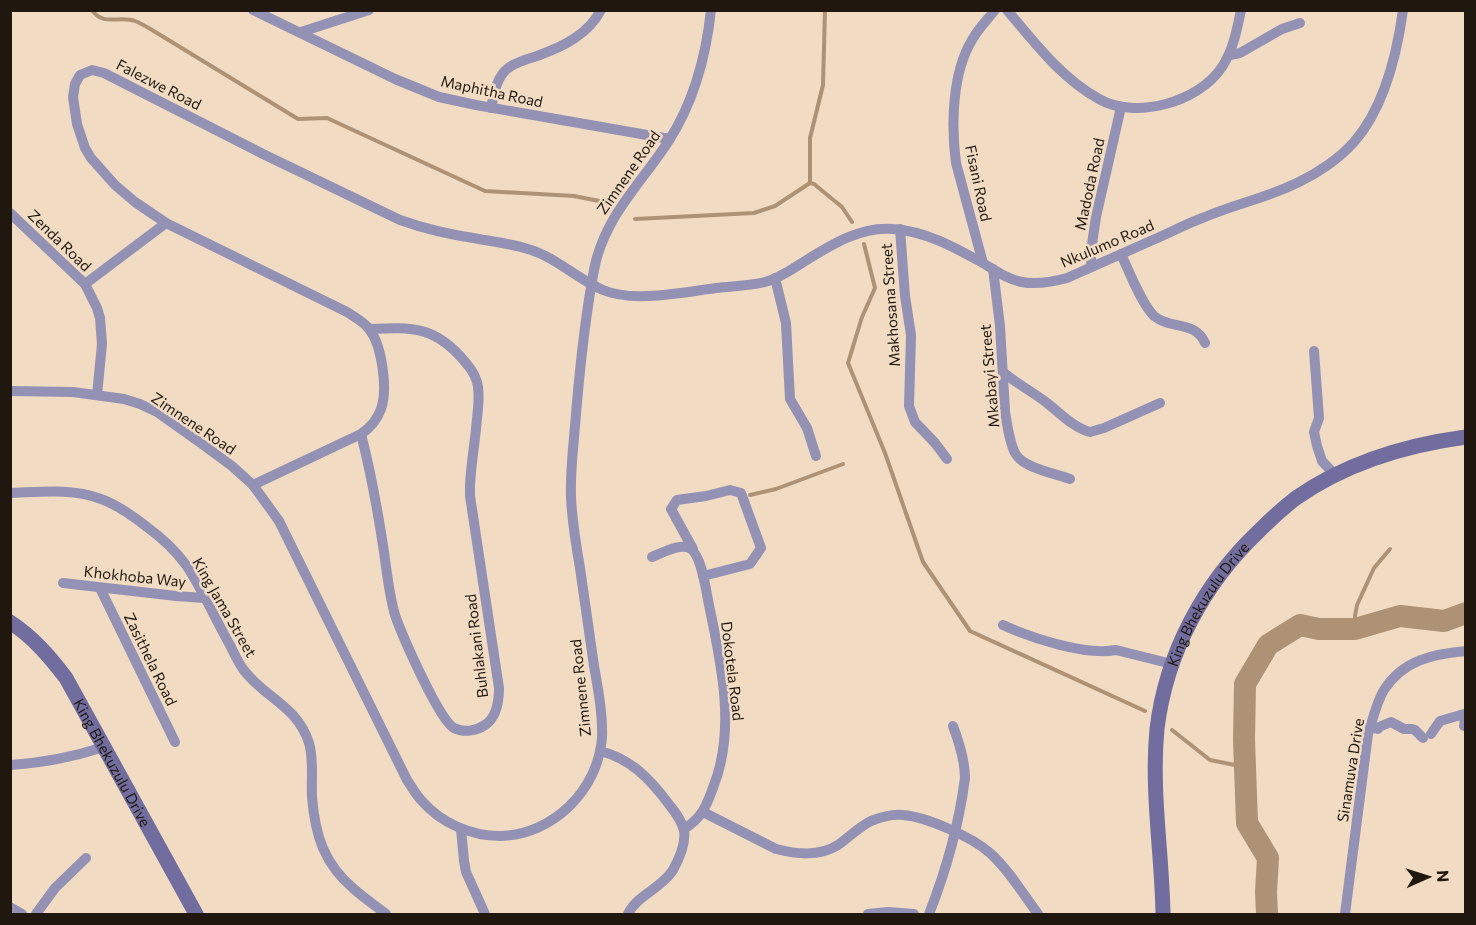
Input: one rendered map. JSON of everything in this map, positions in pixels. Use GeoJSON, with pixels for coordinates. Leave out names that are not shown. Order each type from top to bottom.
{"type":"FeatureCollection","features":[{"type":"Feature","properties":{"kind":"street","name":"Maphitha Road"},"geometry":{"type":"LineString","coordinates":[[253,10],[419,89],[459,102],[670,139]]}},
{"type":"Feature","properties":{"kind":"street"},"geometry":{"type":"LineString","coordinates":[[301,32],[369,10]]}},
{"type":"Feature","properties":{"kind":"street"},"geometry":{"type":"LineString","coordinates":[[490,108],[496,87],[506,70],[576,38],[601,10]]}},
{"type":"Feature","properties":{"kind":"street","name":"Zimnene Road"},"geometry":{"type":"LineString","coordinates":[[10,391],[97,395],[140,404],[157,412],[202,444],[253,485],[279,521],[407,780],[420,799],[438,817],[461,829],[481,834],[502,836],[540,827],[564,812],[574,802],[596,765],[602,737],[602,723],[573,528],[571,496],[579,382],[591,284],[597,255],[614,217],[670,139],[686,109],[696,84],[706,47],[711,10]]}},
{"type":"Feature","properties":{"kind":"street","name":"Fisani Road"},"geometry":{"type":"LineString","coordinates":[[983,263],[956,163],[955,103],[957,83],[965,53],[979,29],[995,10]]}},
{"type":"Feature","properties":{"kind":"street"},"geometry":{"type":"LineString","coordinates":[[1006,10],[1067,76],[1099,99],[1121,107],[1134,108],[1163,104],[1193,94],[1211,81],[1230,55],[1241,10]]}},
{"type":"Feature","properties":{"kind":"street","name":"Nkulumo Road"},"geometry":{"type":"LineString","coordinates":[[591,284],[606,291],[635,296],[757,284],[775,278],[851,237],[870,231],[893,228],[919,233],[943,242],[1008,278],[1036,283],[1067,278],[1205,216],[1300,182],[1343,152],[1354,141],[1375,109],[1393,59],[1403,10]]}},
{"type":"Feature","properties":{"kind":"street"},"geometry":{"type":"LineString","coordinates":[[1230,55],[1282,29],[1300,23]]}},
{"type":"Feature","properties":{"kind":"street","name":"Falezwe Road"},"geometry":{"type":"LineString","coordinates":[[370,330],[347,312],[166,223],[115,185],[90,158],[81,137],[73,97],[75,84],[80,75],[92,70],[104,73],[399,220],[440,232],[528,249],[571,270],[591,284]]}},
{"type":"Feature","properties":{"kind":"street","name":"Madoda Road"},"geometry":{"type":"LineString","coordinates":[[1091,267],[1096,218],[1121,107]]}},
{"type":"Feature","properties":{"kind":"street","name":"Zenda Road"},"geometry":{"type":"LineString","coordinates":[[10,213],[85,284],[97,308],[101,330],[101,360],[97,395]]}},
{"type":"Feature","properties":{"kind":"street"},"geometry":{"type":"LineString","coordinates":[[85,284],[166,223]]}},
{"type":"Feature","properties":{"kind":"street","name":"Makhosana Street"},"geometry":{"type":"LineString","coordinates":[[900,230],[910,335],[909,406],[915,422],[947,459]]}},
{"type":"Feature","properties":{"kind":"street"},"geometry":{"type":"LineString","coordinates":[[1121,254],[1143,300],[1153,314],[1163,321],[1193,329],[1200,334],[1205,343]]}},
{"type":"Feature","properties":{"kind":"street","name":"Mkabayi Street"},"geometry":{"type":"LineString","coordinates":[[993,269],[1000,326],[1005,411],[1015,453],[1029,465],[1070,479]]}},
{"type":"Feature","properties":{"kind":"street"},"geometry":{"type":"LineString","coordinates":[[775,278],[786,323],[790,399],[807,428],[816,456]]}},
{"type":"Feature","properties":{"kind":"street","name":"Buhlakani Road"},"geometry":{"type":"LineString","coordinates":[[361,434],[372,479],[392,602],[403,635],[436,705],[446,720],[455,729],[474,730],[483,727],[494,715],[499,688],[470,496],[478,394],[476,378],[454,350],[429,333],[399,328],[370,330]]}},
{"type":"Feature","properties":{"kind":"street"},"geometry":{"type":"LineString","coordinates":[[253,485],[361,434],[369,429],[376,420],[381,410],[383,379],[381,358],[370,330]]}},
{"type":"Feature","properties":{"kind":"street"},"geometry":{"type":"LineString","coordinates":[[1314,351],[1319,418],[1314,432],[1322,460],[1335,476]]}},
{"type":"Feature","properties":{"kind":"street"},"geometry":{"type":"LineString","coordinates":[[1003,372],[1076,426],[1090,432],[1160,404]]}},
{"type":"Feature","properties":{"kind":"street","name":"King Bhekuzulu Drive"},"geometry":{"type":"LineString","coordinates":[[1163,915],[1156,746],[1161,706],[1172,664],[1197,608],[1230,561],[1278,512],[1297,498],[1335,476],[1370,460],[1442,440],[1466,437]]}},
{"type":"Feature","properties":{"kind":"street","name":"Dokotela Road"},"geometry":{"type":"LineString","coordinates":[[684,829],[703,812],[717,779],[725,735],[725,714],[720,670],[703,576],[697,555],[671,509],[677,500],[730,490],[741,493],[761,548],[750,564],[703,576]]}},
{"type":"Feature","properties":{"kind":"street","name":"King Jama Street"},"geometry":{"type":"LineString","coordinates":[[10,493],[66,492],[100,498],[137,519],[172,548],[186,566],[242,668],[260,687],[283,704],[303,730],[309,743],[316,828],[327,858],[353,888],[386,915]]}},
{"type":"Feature","properties":{"kind":"street"},"geometry":{"type":"LineString","coordinates":[[652,557],[681,546],[693,550]]}},
{"type":"Feature","properties":{"kind":"street","name":"Khokhoba Way"},"geometry":{"type":"LineString","coordinates":[[63,583],[204,598]]}},
{"type":"Feature","properties":{"kind":"street","name":"Zasithela Road"},"geometry":{"type":"LineString","coordinates":[[100,588],[175,742]]}},
{"type":"Feature","properties":{"kind":"street","name":"King Bhekuzulu Drive"},"geometry":{"type":"LineString","coordinates":[[10,622],[30,637],[66,678],[196,915]]}},
{"type":"Feature","properties":{"kind":"street"},"geometry":{"type":"LineString","coordinates":[[1003,625],[1071,647],[1098,651],[1116,650],[1172,664]]}},
{"type":"Feature","properties":{"kind":"street","name":"Sinamuva Drive"},"geometry":{"type":"LineString","coordinates":[[1345,915],[1363,770],[1370,727],[1377,705],[1384,690],[1395,677],[1410,666],[1425,657],[1466,651]]}},
{"type":"Feature","properties":{"kind":"street"},"geometry":{"type":"LineString","coordinates":[[1370,727],[1378,729],[1391,722],[1404,729],[1412,729],[1427,736],[1440,721],[1464,714],[1464,726],[1466,725]]}},
{"type":"Feature","properties":{"kind":"street"},"geometry":{"type":"LineString","coordinates":[[929,915],[942,880],[964,789],[965,770],[953,726]]}},
{"type":"Feature","properties":{"kind":"street"},"geometry":{"type":"LineString","coordinates":[[10,765],[57,760],[104,747]]}},
{"type":"Feature","properties":{"kind":"street"},"geometry":{"type":"LineString","coordinates":[[600,751],[625,761],[651,781],[684,829],[683,845],[672,871],[634,905],[628,915]]}},
{"type":"Feature","properties":{"kind":"street"},"geometry":{"type":"LineString","coordinates":[[703,812],[776,849],[799,853],[819,853],[830,849],[873,820],[892,815],[914,817],[955,832],[975,842],[991,854],[1038,915]]}},
{"type":"Feature","properties":{"kind":"street"},"geometry":{"type":"LineString","coordinates":[[461,829],[466,872],[486,915]]}},
{"type":"Feature","properties":{"kind":"street"},"geometry":{"type":"LineString","coordinates":[[36,915],[56,888],[86,858]]}},
{"type":"Feature","properties":{"kind":"street"},"geometry":{"type":"LineString","coordinates":[[10,907],[22,915]]}},
{"type":"Feature","properties":{"kind":"street"},"geometry":{"type":"LineString","coordinates":[[868,915],[888,912],[914,915]]}},
{"type":"Feature","properties":{"kind":"waterway"},"geometry":{"type":"LineString","coordinates":[[92,10],[101,18],[129,20],[144,25],[298,119],[327,118],[485,191],[574,196],[604,202]]}},
{"type":"Feature","properties":{"kind":"waterway"},"geometry":{"type":"LineString","coordinates":[[810,183],[810,138],[823,85],[825,10]]}},
{"type":"Feature","properties":{"kind":"waterway"},"geometry":{"type":"LineString","coordinates":[[635,219],[754,213],[775,206],[810,183],[842,207],[852,222]]}},
{"type":"Feature","properties":{"kind":"waterway"},"geometry":{"type":"LineString","coordinates":[[864,244],[875,288],[862,317],[848,363],[885,453],[923,562],[970,631],[1145,711]]}},
{"type":"Feature","properties":{"kind":"waterway"},"geometry":{"type":"LineString","coordinates":[[750,495],[776,489],[843,464]]}},
{"type":"Feature","properties":{"kind":"waterway"},"geometry":{"type":"LineString","coordinates":[[1355,629],[1357,605],[1374,568],[1390,549]]}},
{"type":"Feature","properties":{"kind":"waterway"},"geometry":{"type":"LineString","coordinates":[[1267,914],[1268,858],[1247,823],[1244,740],[1245,684],[1268,645],[1300,625],[1319,629],[1355,629],[1400,616],[1444,621],[1466,613]]}},
{"type":"Feature","properties":{"kind":"waterway"},"geometry":{"type":"LineString","coordinates":[[1172,730],[1210,760],[1245,767]]}}]}
